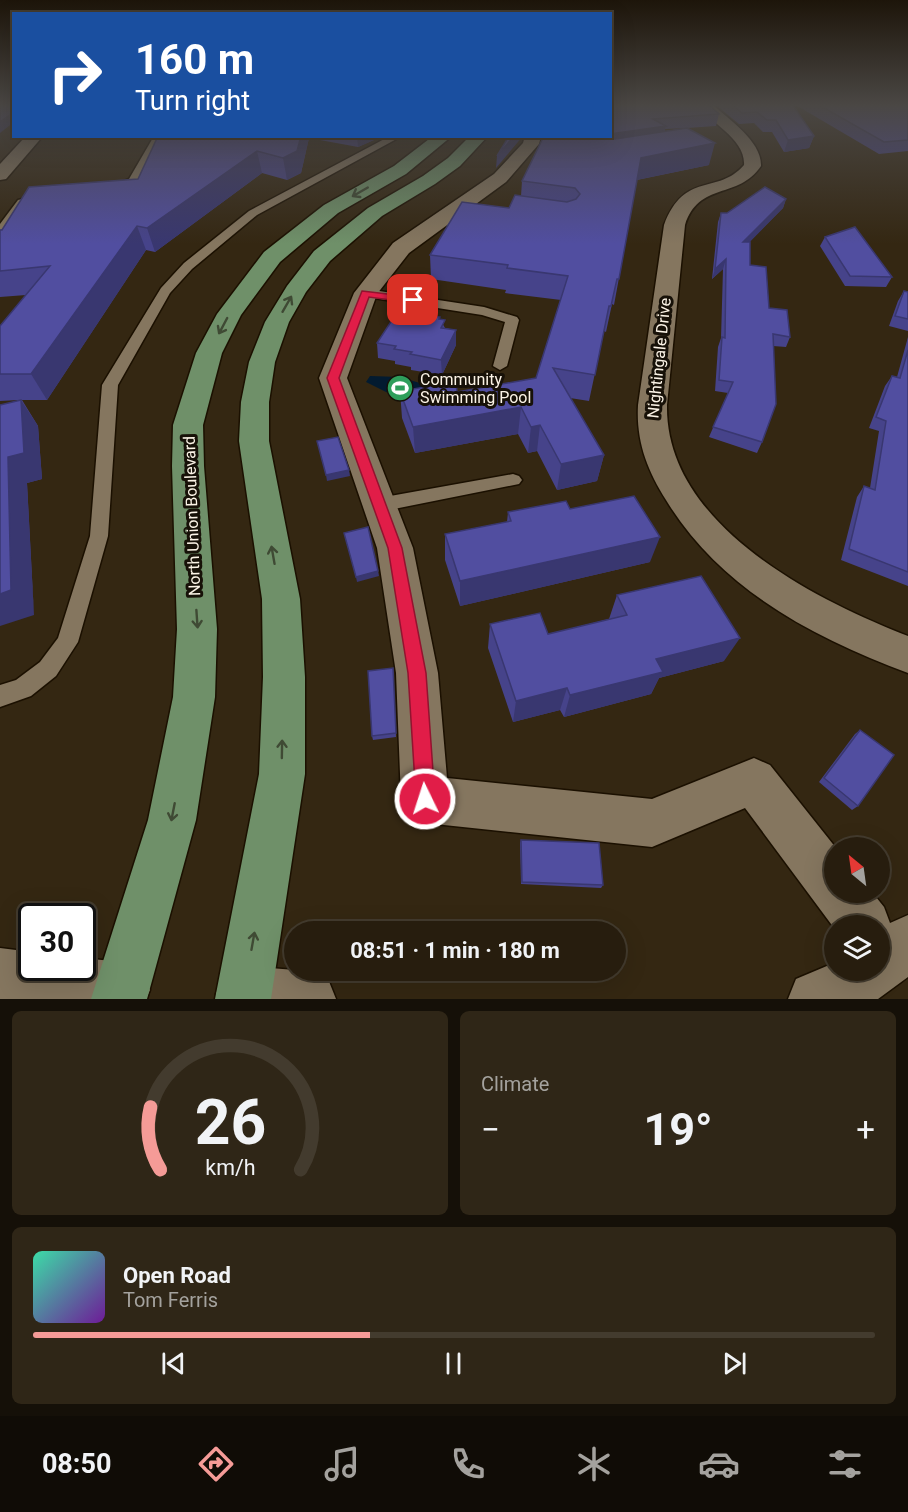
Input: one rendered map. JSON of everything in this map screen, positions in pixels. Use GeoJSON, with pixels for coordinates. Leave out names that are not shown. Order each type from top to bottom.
{"type":"FeatureCollection","features":[{"type":"Feature","properties":{"kind":"main road","name":"North Union Boulevard"},"geometry":{"type":"LineString","coordinates":[[121,994],[172,820],[194,696],[197,629],[188,477],[188,425],[209,353],[229,314],[272,257],[331,209],[400,170],[425,151]]}},
{"type":"Feature","properties":{"kind":"main road"},"geometry":{"type":"LineString","coordinates":[[244,997],[282,774],[284,677],[281,599],[254,441],[255,402],[262,362],[277,322],[295,291],[322,256],[375,212],[446,168],[464,151]]}},
{"type":"Feature","properties":{"kind":"street"},"geometry":{"type":"LineString","coordinates":[[0,175],[22,151]]}},
{"type":"Feature","properties":{"kind":"street"},"geometry":{"type":"LineString","coordinates":[[530,151],[473,205],[401,248],[366,293],[333,378],[395,548],[417,673],[425,799],[652,823],[754,781],[824,873]]}},
{"type":"Feature","properties":{"kind":"street","name":"Nightingale Drive"},"geometry":{"type":"LineString","coordinates":[[749,151],[753,158],[753,166],[746,174],[736,180],[694,195],[685,203],[673,230],[653,401],[653,433],[659,460],[676,492],[704,527],[741,562],[780,593],[841,628],[908,655]]}},
{"type":"Feature","properties":{"kind":"street"},"geometry":{"type":"LineString","coordinates":[[0,976],[121,994]]}},
{"type":"Feature","properties":{"kind":"street"},"geometry":{"type":"LineString","coordinates":[[816,999],[847,987],[853,981]]}},
{"type":"Feature","properties":{"kind":"street"},"geometry":{"type":"LineString","coordinates":[[244,997],[308,999]]}},
{"type":"Feature","properties":{"kind":"lane"},"geometry":{"type":"LineString","coordinates":[[102,193],[133,181],[151,151]]}},
{"type":"Feature","properties":{"kind":"lane"},"geometry":{"type":"LineString","coordinates":[[0,696],[23,688],[48,669],[67,642],[99,536],[110,385],[165,291],[188,266],[253,213],[370,151]]}},
{"type":"Feature","properties":{"kind":"lane"},"geometry":{"type":"LineString","coordinates":[[0,232],[21,203],[32,198]]}},
{"type":"Feature","properties":{"kind":"lane"},"geometry":{"type":"LineString","coordinates":[[366,293],[484,311],[512,320],[500,366]]}},
{"type":"Feature","properties":{"kind":"lane"},"geometry":{"type":"LineString","coordinates":[[379,505],[513,480]]}},
{"type":"Feature","properties":{"kind":"water","name":"Community Swimming Pool"},"geometry":{"type":"Polygon","coordinates":[[[370,376],[400,377],[423,384],[420,391],[388,393],[366,382],[370,376]]]}},
{"type":"Feature","properties":{"kind":"building"},"geometry":{"type":"Polygon","coordinates":[[[151,151],[297,151],[283,158],[257,151],[147,228],[137,226],[31,374],[0,374],[0,326],[50,266],[0,271],[0,230],[29,187],[138,179],[151,151]]]}},
{"type":"Feature","properties":{"kind":"building"},"geometry":{"type":"Polygon","coordinates":[[[537,151],[677,151],[641,158],[619,279],[617,279],[611,306],[609,306],[595,375],[553,368],[604,455],[561,464],[540,425],[531,427],[521,407],[413,427],[400,391],[456,382],[457,392],[536,378],[568,276],[507,268],[508,265],[430,255],[462,202],[509,208],[515,195],[567,202],[576,199],[580,194],[575,188],[522,181],[537,151]]]}},
{"type":"Feature","properties":{"kind":"building"},"geometry":{"type":"Polygon","coordinates":[[[765,187],[786,199],[743,242],[750,242],[750,265],[766,267],[769,308],[787,310],[790,337],[773,334],[776,404],[762,442],[713,427],[733,382],[719,380],[722,337],[725,338],[726,259],[715,269],[721,213],[727,213],[765,187]]]}},
{"type":"Feature","properties":{"kind":"building"},"geometry":{"type":"Polygon","coordinates":[[[855,227],[892,277],[850,276],[825,237],[855,227]]]}},
{"type":"Feature","properties":{"kind":"building"},"geometry":{"type":"Polygon","coordinates":[[[904,291],[908,292],[908,319],[895,316],[904,291]]]}},
{"type":"Feature","properties":{"kind":"building"},"geometry":{"type":"Polygon","coordinates":[[[398,311],[440,317],[439,319],[445,320],[441,328],[456,330],[441,360],[410,354],[412,352],[394,349],[396,346],[377,343],[398,311]]]}},
{"type":"Feature","properties":{"kind":"building"},"geometry":{"type":"Polygon","coordinates":[[[908,350],[908,572],[849,549],[864,486],[875,490],[886,421],[876,417],[892,376],[900,378],[908,350]]]}},
{"type":"Feature","properties":{"kind":"building"},"geometry":{"type":"Polygon","coordinates":[[[21,400],[24,453],[8,457],[11,590],[0,594],[0,405],[21,400]]]}},
{"type":"Feature","properties":{"kind":"building"},"geometry":{"type":"Polygon","coordinates":[[[338,437],[349,470],[326,475],[317,441],[338,437]]]}},
{"type":"Feature","properties":{"kind":"building"},"geometry":{"type":"Polygon","coordinates":[[[634,496],[660,537],[460,581],[445,534],[511,521],[508,512],[566,501],[570,509],[634,496]]]}},
{"type":"Feature","properties":{"kind":"building"},"geometry":{"type":"Polygon","coordinates":[[[368,527],[378,571],[356,577],[344,533],[368,527]]]}},
{"type":"Feature","properties":{"kind":"building"},"geometry":{"type":"Polygon","coordinates":[[[701,576],[740,638],[656,659],[663,672],[570,695],[567,688],[516,701],[490,624],[540,613],[548,634],[627,615],[617,595],[701,576]]]}},
{"type":"Feature","properties":{"kind":"building"},"geometry":{"type":"Polygon","coordinates":[[[393,668],[396,733],[372,736],[368,671],[393,668]]]}},
{"type":"Feature","properties":{"kind":"building"},"geometry":{"type":"Polygon","coordinates":[[[860,730],[894,755],[858,806],[824,778],[860,730]]]}},
{"type":"Feature","properties":{"kind":"building"},"geometry":{"type":"Polygon","coordinates":[[[521,840],[599,843],[603,885],[522,882],[521,840]]]}},
{"type":"Feature","properties":{"kind":"place","name":"Community Swimming Pool"},"geometry":{"type":"Point","coordinates":[400,388]}},
{"type":"Feature","properties":{"kind":"route"},"geometry":{"type":"LineString","coordinates":[[413,300],[366,293],[333,378],[395,548],[417,673],[425,799]]}}]}
